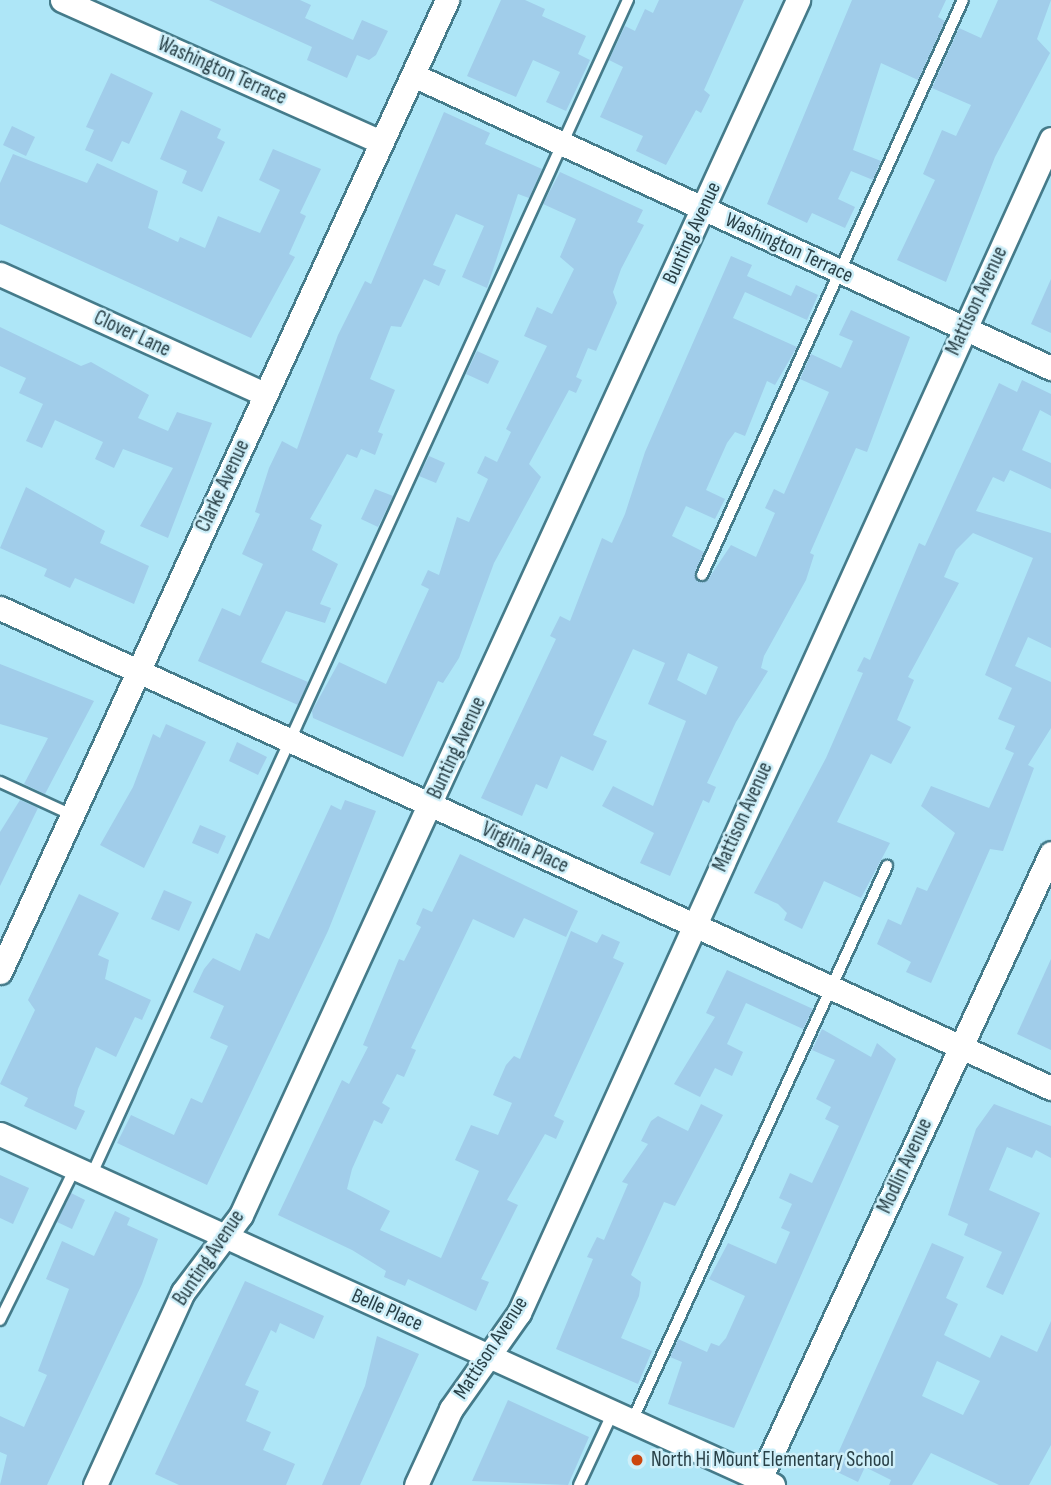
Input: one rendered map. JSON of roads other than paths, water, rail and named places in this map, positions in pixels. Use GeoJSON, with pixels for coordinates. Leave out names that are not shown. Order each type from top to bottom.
{"type":"FeatureCollection","features":[{"type":"Feature","properties":{"kind":"street","name":"Washington Terrace"},"geometry":{"type":"LineString","coordinates":[[62,0],[381,142]]}},
{"type":"Feature","properties":{"kind":"street","name":"Clarke Avenue"},"geometry":{"type":"LineString","coordinates":[[2,961],[72,815],[447,0]]}},
{"type":"Feature","properties":{"kind":"street","name":"Bunting Avenue"},"geometry":{"type":"LineString","coordinates":[[95,1485],[177,1304],[223,1235],[241,1214],[431,805],[798,0]]}},
{"type":"Feature","properties":{"kind":"street","name":"Washington Terrace"},"geometry":{"type":"LineString","coordinates":[[413,75],[1051,368]]}},
{"type":"Feature","properties":{"kind":"street","name":"Mattison Avenue"},"geometry":{"type":"LineString","coordinates":[[416,1485],[451,1409],[519,1313],[1051,139]]}},
{"type":"Feature","properties":{"kind":"street","name":"Clover Lane"},"geometry":{"type":"LineString","coordinates":[[0,274],[265,394]]}},
{"type":"Feature","properties":{"kind":"street","name":"Virginia Place"},"geometry":{"type":"LineString","coordinates":[[0,608],[1051,1088]]}},
{"type":"Feature","properties":{"kind":"street","name":"Modlin Avenue"},"geometry":{"type":"LineString","coordinates":[[767,1482],[960,1047],[1051,853]]}},
{"type":"Feature","properties":{"kind":"street","name":"Belle Place"},"geometry":{"type":"LineString","coordinates":[[0,1134],[767,1482]]}},
{"type":"Feature","properties":{"kind":"lane"},"geometry":{"type":"LineString","coordinates":[[0,1320],[83,1172],[290,741],[565,145],[628,0]]}},
{"type":"Feature","properties":{"kind":"lane"},"geometry":{"type":"LineString","coordinates":[[702,575],[842,272],[963,0]]}},
{"type":"Feature","properties":{"kind":"lane"},"geometry":{"type":"LineString","coordinates":[[0,782],[72,815]]}},
{"type":"Feature","properties":{"kind":"lane"},"geometry":{"type":"LineString","coordinates":[[579,1485],[623,1417],[831,988],[887,866]]}},
{"type":"Feature","properties":{"kind":"place","name":"North Hi Mount Elementary School"},"geometry":{"type":"Point","coordinates":[637,1460]}}]}
